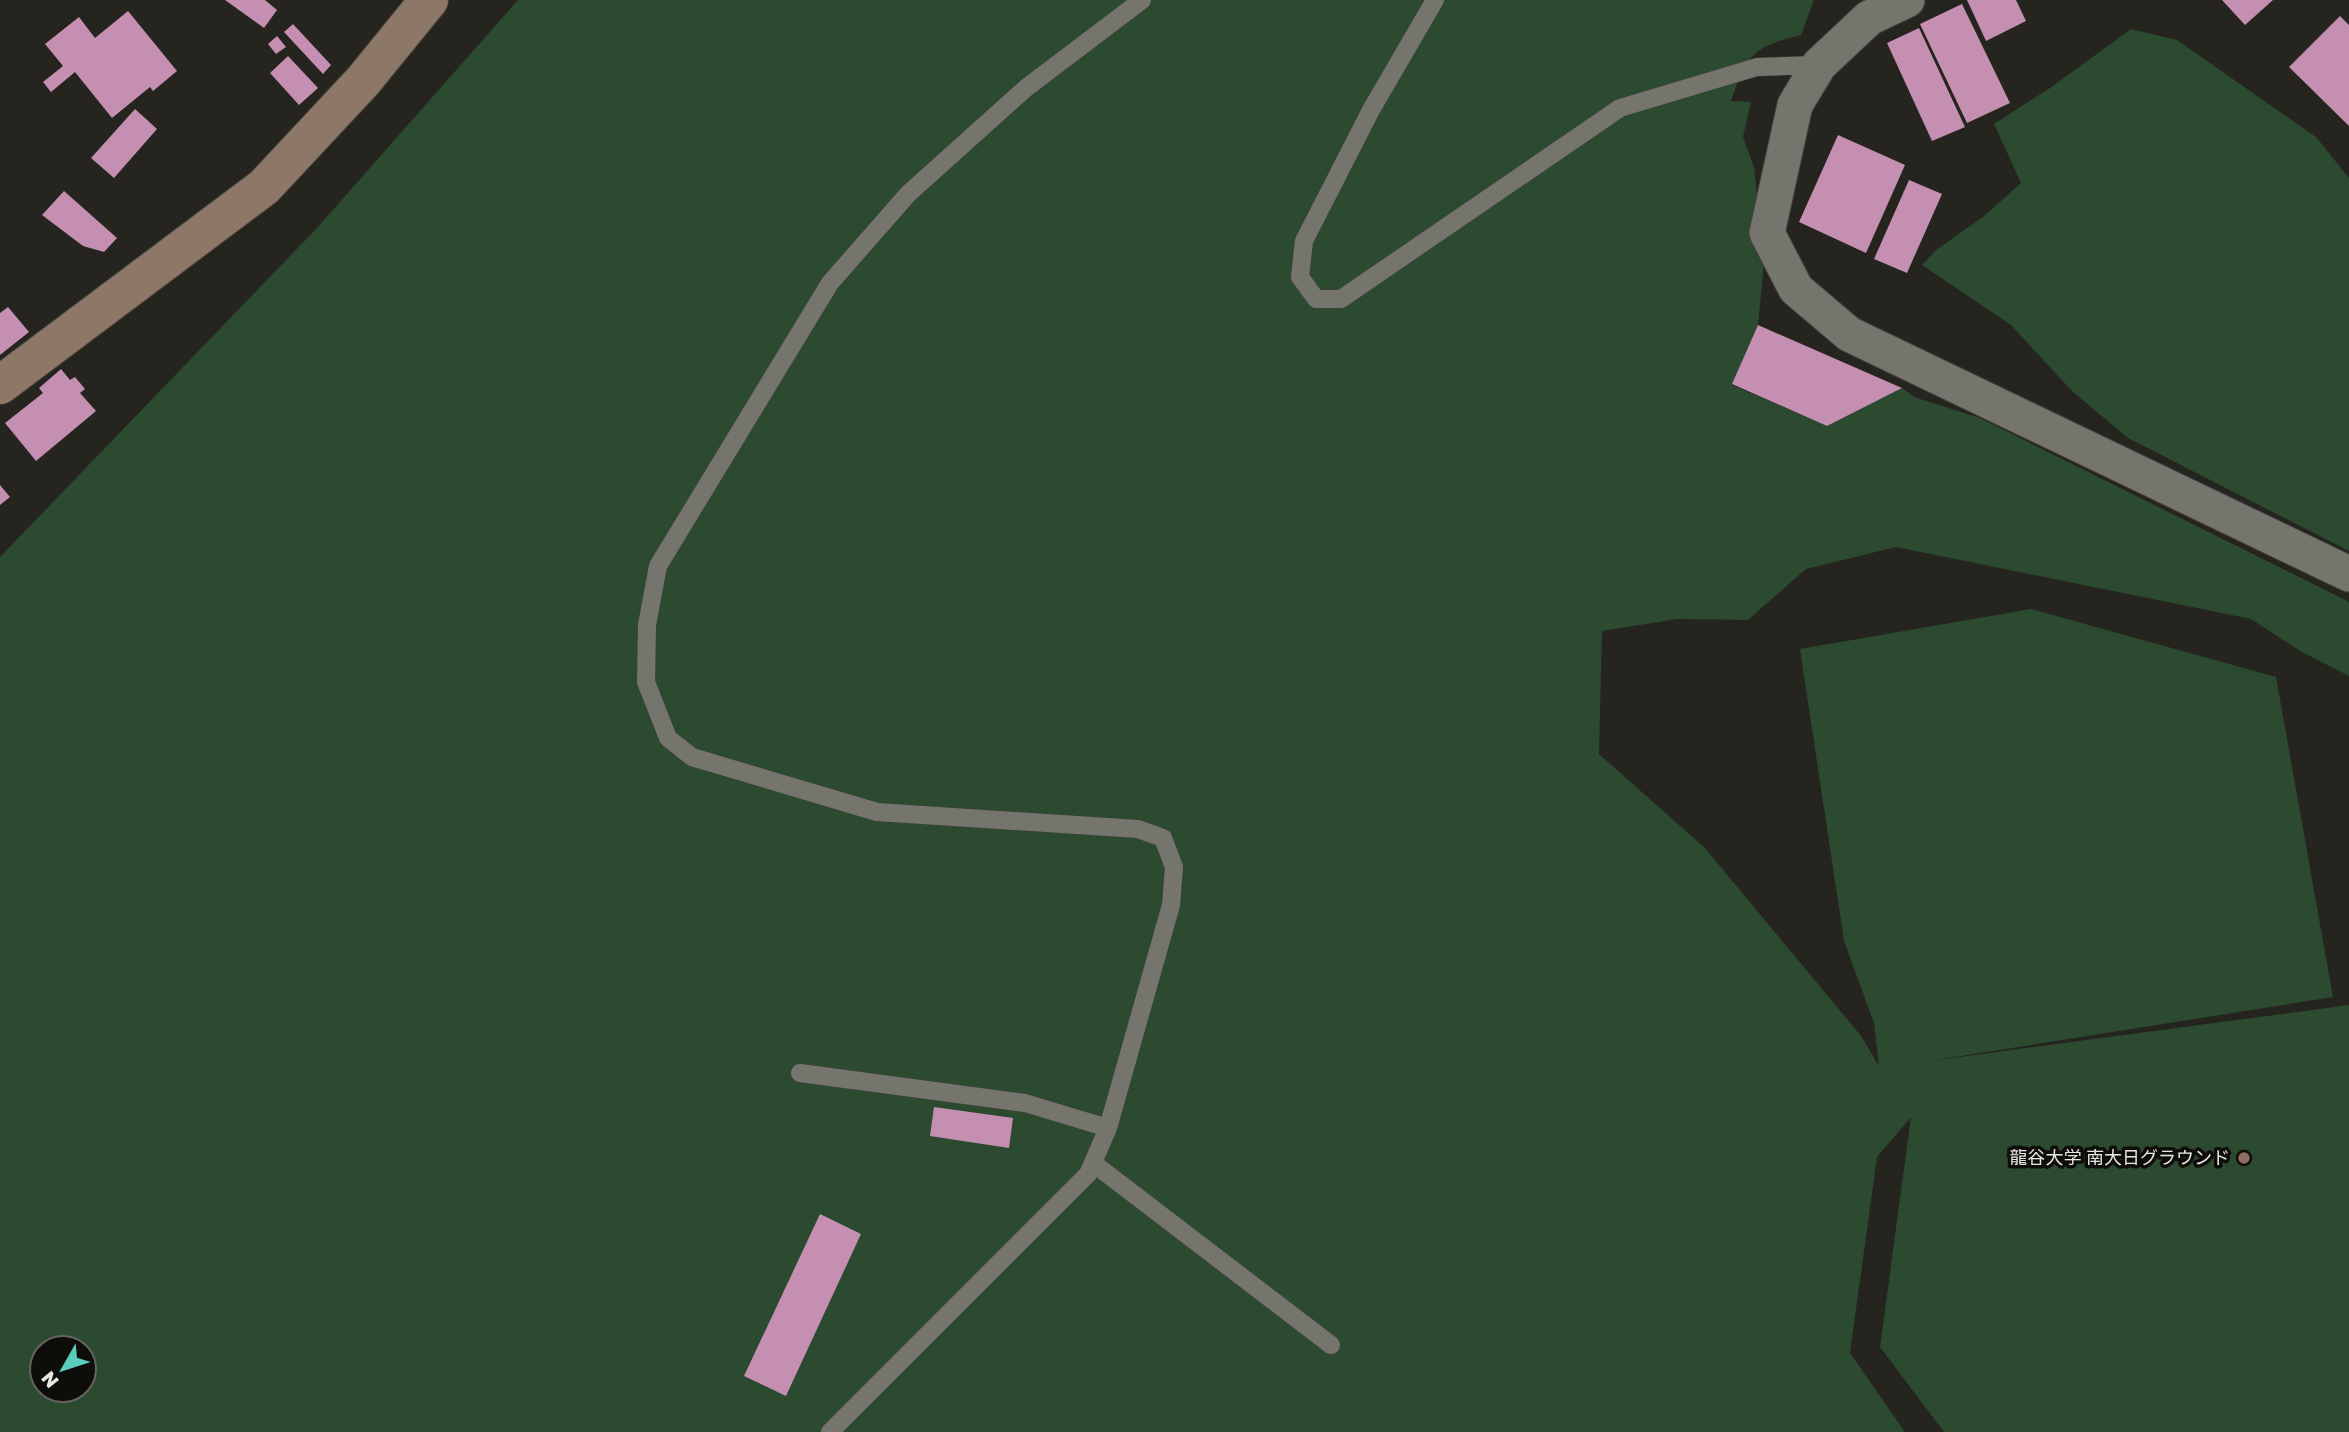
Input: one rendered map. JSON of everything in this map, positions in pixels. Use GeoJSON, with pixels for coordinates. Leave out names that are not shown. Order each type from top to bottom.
{"type":"FeatureCollection","features":[{"type":"Feature","properties":{"kind":"street"},"geometry":{"type":"LineString","coordinates":[[0,385],[264,187],[363,81],[429,0]]}},
{"type":"Feature","properties":{"kind":"street"},"geometry":{"type":"LineString","coordinates":[[1907,0],[1869,18],[1819,65],[1795,105],[1768,233],[1796,289],[1849,334],[2349,574]]}},
{"type":"Feature","properties":{"kind":"lane"},"geometry":{"type":"LineString","coordinates":[[830,1432],[1088,1174],[1108,1128],[1171,905],[1174,867],[1163,838],[1138,829],[877,812],[692,757],[668,738],[646,682],[647,636],[658,566],[830,283],[908,194],[1026,88],[1142,0]]}},
{"type":"Feature","properties":{"kind":"lane"},"geometry":{"type":"LineString","coordinates":[[1435,0],[1371,110],[1304,241],[1300,277],[1316,299],[1341,299],[1620,108],[1757,67],[1819,65]]}},
{"type":"Feature","properties":{"kind":"lane"},"geometry":{"type":"LineString","coordinates":[[800,1073],[1024,1103],[1108,1128]]}},
{"type":"Feature","properties":{"kind":"lane"},"geometry":{"type":"LineString","coordinates":[[1093,1163],[1331,1345]]}},
{"type":"Feature","properties":{"kind":"green space"},"geometry":{"type":"Polygon","coordinates":[[[518,0],[1814,0],[1801,35],[1762,48],[1754,55],[1742,72],[1731,101],[1751,102],[1743,137],[1754,167],[1764,262],[1758,325],[1732,385],[1827,426],[1902,388],[1914,397],[1980,418],[2349,602],[2349,676],[2300,651],[2251,619],[1896,547],[1806,569],[1748,620],[1677,619],[1602,631],[1599,754],[1705,848],[1861,1036],[1879,1066],[1874,1023],[1844,941],[1800,649],[2031,609],[2276,677],[2333,997],[1930,1061],[2349,1005],[2349,1432],[1944,1432],[1880,1347],[1911,1117],[1877,1157],[1850,1353],[1905,1432],[0,1432],[0,557],[316,229],[518,0]]]}},
{"type":"Feature","properties":{"kind":"green space"},"geometry":{"type":"Polygon","coordinates":[[[2131,29],[2177,40],[2316,137],[2349,178],[2349,551],[2128,438],[2071,390],[2011,325],[1922,265],[1936,250],[1983,217],[2021,183],[1994,124],[2050,88],[2131,29]]]}},
{"type":"Feature","properties":{"kind":"building"},"geometry":{"type":"Polygon","coordinates":[[[225,0],[265,0],[277,10],[264,28],[225,0]]]}},
{"type":"Feature","properties":{"kind":"building"},"geometry":{"type":"Polygon","coordinates":[[[1967,0],[2016,0],[2026,21],[1986,41],[1967,0]]]}},
{"type":"Feature","properties":{"kind":"building"},"geometry":{"type":"Polygon","coordinates":[[[2222,0],[2273,0],[2245,25],[2222,0]]]}},
{"type":"Feature","properties":{"kind":"building"},"geometry":{"type":"Polygon","coordinates":[[[1962,4],[2010,103],[1967,123],[1920,24],[1962,4]]]}},
{"type":"Feature","properties":{"kind":"building"},"geometry":{"type":"Polygon","coordinates":[[[128,11],[177,71],[153,91],[150,87],[112,118],[75,72],[51,92],[43,82],[63,66],[45,44],[79,17],[95,38],[128,11]]]}},
{"type":"Feature","properties":{"kind":"building"},"geometry":{"type":"Polygon","coordinates":[[[2340,16],[2349,25],[2349,126],[2289,67],[2340,16]]]}},
{"type":"Feature","properties":{"kind":"building"},"geometry":{"type":"Polygon","coordinates":[[[293,24],[331,65],[323,74],[284,32],[293,24]]]}},
{"type":"Feature","properties":{"kind":"building"},"geometry":{"type":"Polygon","coordinates":[[[1919,28],[1965,127],[1932,141],[1887,43],[1919,28]]]}},
{"type":"Feature","properties":{"kind":"building"},"geometry":{"type":"Polygon","coordinates":[[[277,36],[286,47],[276,54],[268,44],[277,36]]]}},
{"type":"Feature","properties":{"kind":"building"},"geometry":{"type":"Polygon","coordinates":[[[288,56],[318,88],[299,105],[270,73],[288,56]]]}},
{"type":"Feature","properties":{"kind":"building"},"geometry":{"type":"Polygon","coordinates":[[[135,109],[157,129],[114,178],[91,158],[135,109]]]}},
{"type":"Feature","properties":{"kind":"building"},"geometry":{"type":"Polygon","coordinates":[[[1838,135],[1905,165],[1866,253],[1799,222],[1838,135]]]}},
{"type":"Feature","properties":{"kind":"building"},"geometry":{"type":"Polygon","coordinates":[[[1909,180],[1942,194],[1907,273],[1874,259],[1909,180]]]}},
{"type":"Feature","properties":{"kind":"building"},"geometry":{"type":"Polygon","coordinates":[[[64,191],[117,238],[104,252],[83,246],[42,215],[64,191]]]}},
{"type":"Feature","properties":{"kind":"building"},"geometry":{"type":"Polygon","coordinates":[[[8,307],[29,332],[0,355],[0,313],[8,307]]]}},
{"type":"Feature","properties":{"kind":"building"},"geometry":{"type":"Polygon","coordinates":[[[1758,325],[1902,388],[1827,426],[1732,384],[1758,325]]]}},
{"type":"Feature","properties":{"kind":"building"},"geometry":{"type":"Polygon","coordinates":[[[61,369],[70,380],[75,377],[85,389],[80,393],[96,411],[36,461],[5,423],[43,393],[39,388],[61,369]]]}},
{"type":"Feature","properties":{"kind":"building"},"geometry":{"type":"Polygon","coordinates":[[[0,485],[10,497],[0,505],[0,485]]]}},
{"type":"Feature","properties":{"kind":"building"},"geometry":{"type":"Polygon","coordinates":[[[934,1107],[1013,1118],[1009,1148],[930,1136],[934,1107]]]}},
{"type":"Feature","properties":{"kind":"building"},"geometry":{"type":"Polygon","coordinates":[[[820,1214],[861,1234],[786,1396],[744,1376],[820,1214]]]}},
{"type":"Feature","properties":{"kind":"place","name":"龍谷大学 南大日グラウンド"},"geometry":{"type":"Point","coordinates":[2244,1158]}}]}
